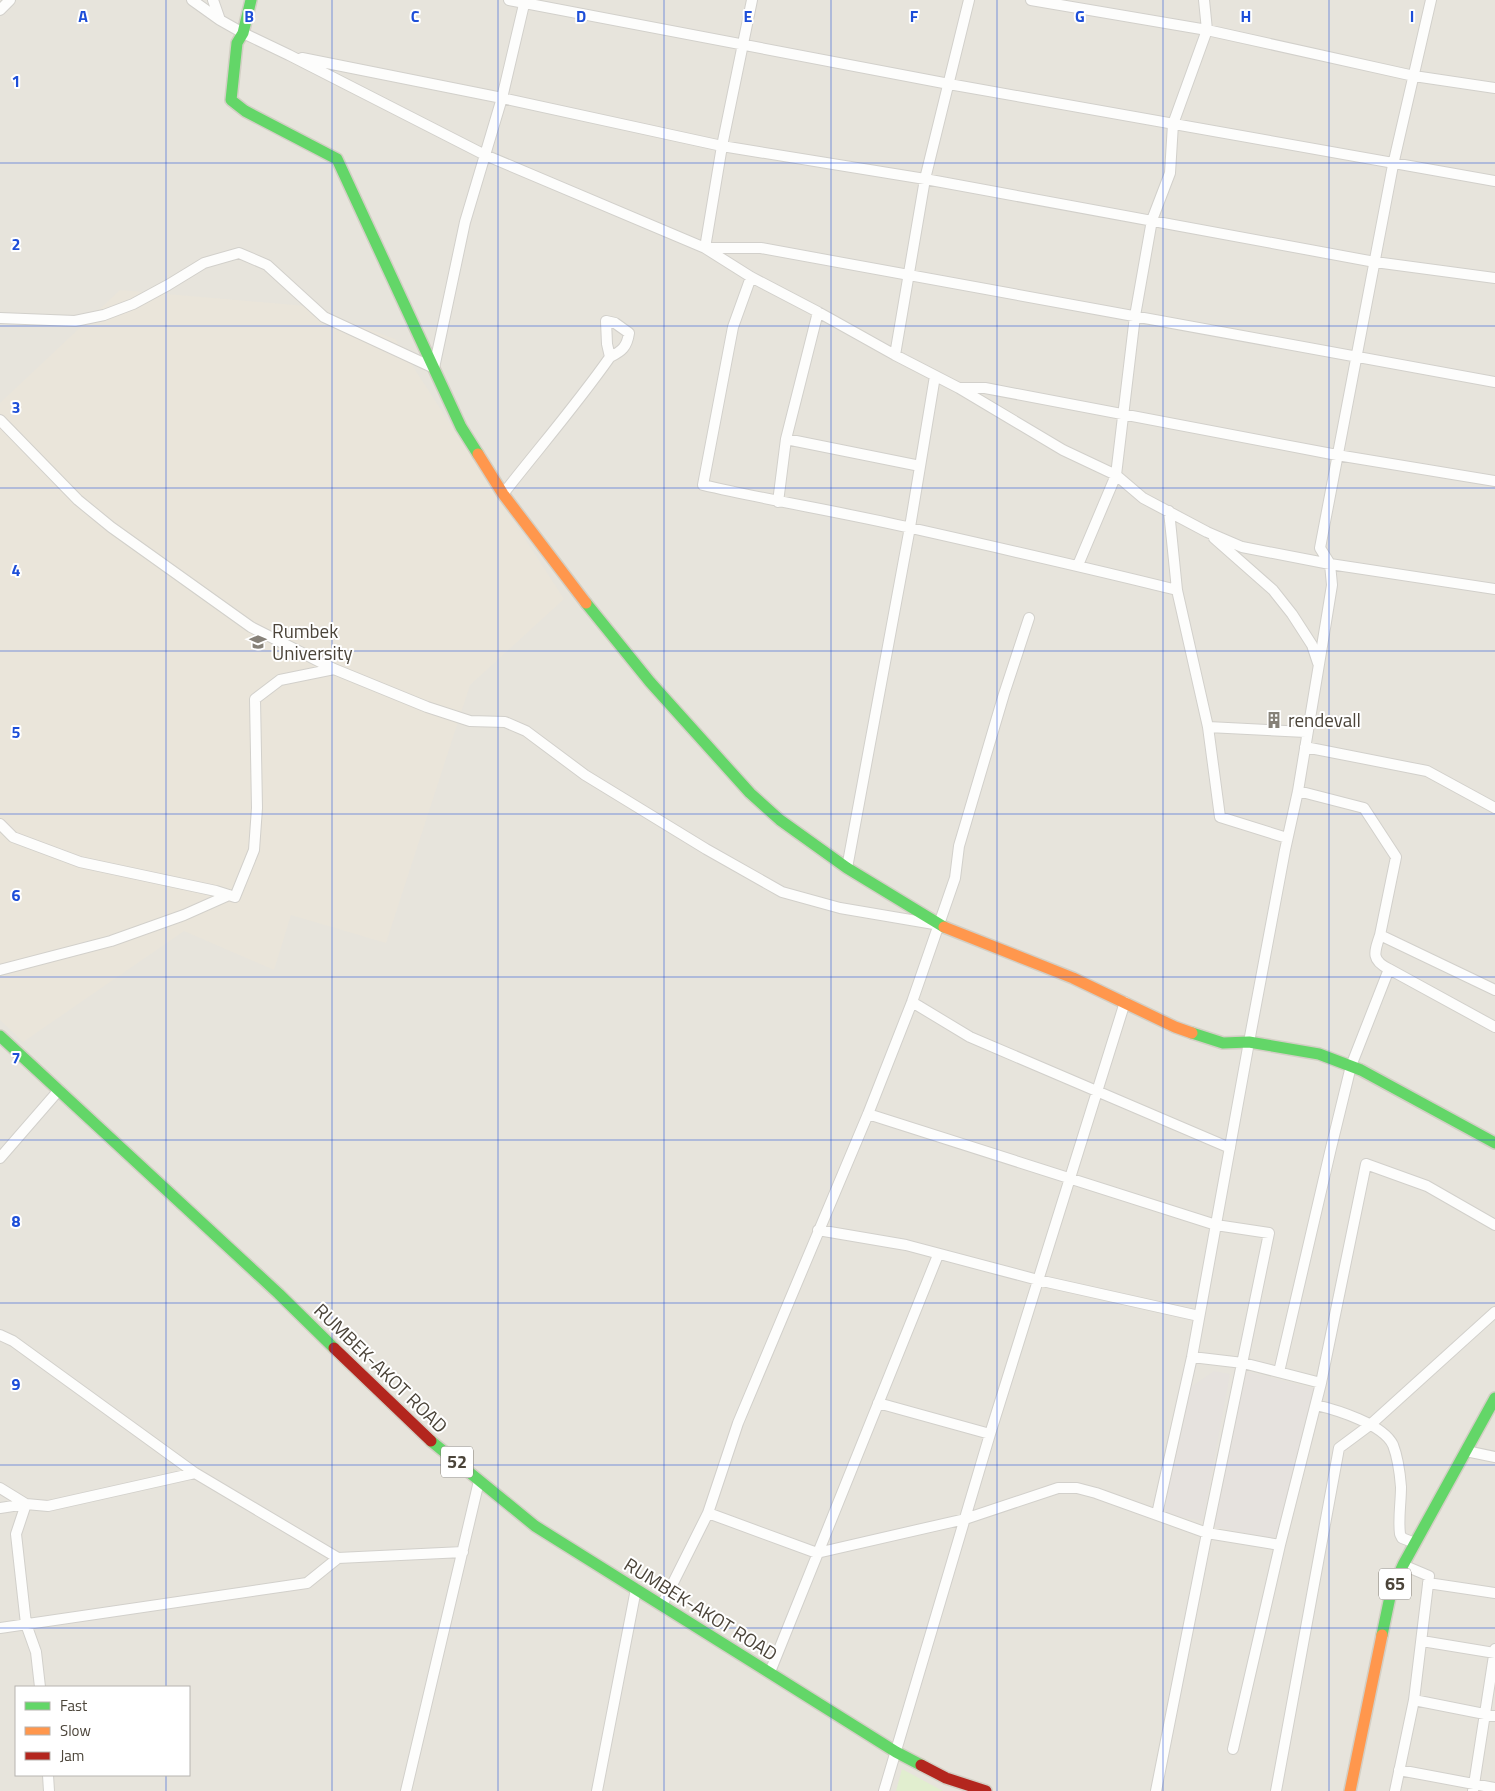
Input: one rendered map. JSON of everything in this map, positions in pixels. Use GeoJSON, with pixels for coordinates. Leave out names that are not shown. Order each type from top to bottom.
{"type":"FeatureCollection","features":[{"type":"Feature","properties":{"kind":"street"},"geometry":{"type":"LineString","coordinates":[[0,10],[10,0]]}},
{"type":"Feature","properties":{"kind":"street"},"geometry":{"type":"LineString","coordinates":[[192,0],[220,20],[243,33],[485,156],[705,248],[750,277],[818,312],[895,356],[959,388],[1063,450],[1116,475],[1144,498],[1207,532],[1242,547],[1330,564],[1495,590]]}},
{"type":"Feature","properties":{"kind":"street"},"geometry":{"type":"LineString","coordinates":[[213,0],[220,20]]}},
{"type":"Feature","properties":{"kind":"street"},"geometry":{"type":"LineString","coordinates":[[251,0],[243,33],[237,43],[231,100],[245,111],[337,159],[461,427],[503,494],[553,561],[644,675],[750,793],[780,820],[847,868],[940,925],[1073,978],[1175,1027],[1223,1043],[1249,1042],[1319,1054],[1351,1066],[1495,1143]]}},
{"type":"Feature","properties":{"kind":"street"},"geometry":{"type":"LineString","coordinates":[[509,0],[525,1],[949,84],[1495,182]]}},
{"type":"Feature","properties":{"kind":"street"},"geometry":{"type":"LineString","coordinates":[[705,248],[722,146],[752,0]]}},
{"type":"Feature","properties":{"kind":"street"},"geometry":{"type":"LineString","coordinates":[[895,356],[925,179],[969,0]]}},
{"type":"Feature","properties":{"kind":"street"},"geometry":{"type":"LineString","coordinates":[[1031,0],[1207,30],[1414,76],[1495,88]]}},
{"type":"Feature","properties":{"kind":"street"},"geometry":{"type":"LineString","coordinates":[[1078,565],[1116,475],[1135,316],[1152,220],[1170,173],[1173,124],[1207,30],[1204,0]]}},
{"type":"Feature","properties":{"kind":"street"},"geometry":{"type":"LineString","coordinates":[[1157,1514],[1200,1316],[1287,838],[1298,791],[1306,732],[1332,586],[1330,564],[1320,548],[1393,164],[1430,0]]}},
{"type":"Feature","properties":{"kind":"street"},"geometry":{"type":"LineString","coordinates":[[434,368],[465,222],[502,98],[525,1]]}},
{"type":"Feature","properties":{"kind":"street"},"geometry":{"type":"LineString","coordinates":[[289,55],[502,98],[722,146],[925,179],[1375,262],[1495,278]]}},
{"type":"Feature","properties":{"kind":"street"},"geometry":{"type":"LineString","coordinates":[[705,248],[761,248],[1495,382]]}},
{"type":"Feature","properties":{"kind":"street"},"geometry":{"type":"LineString","coordinates":[[0,318],[75,321],[104,315],[133,304],[204,263],[239,253],[267,264],[324,317],[434,368]]}},
{"type":"Feature","properties":{"kind":"street"},"geometry":{"type":"LineString","coordinates":[[750,277],[733,327],[703,485],[778,502],[910,527],[1078,565],[1177,590]]}},
{"type":"Feature","properties":{"kind":"street"},"geometry":{"type":"LineString","coordinates":[[778,502],[786,439],[818,312]]}},
{"type":"Feature","properties":{"kind":"street"},"geometry":{"type":"LineString","coordinates":[[503,494],[546,438],[589,387],[610,357]]}},
{"type":"Feature","properties":{"kind":"street"},"geometry":{"type":"LineString","coordinates":[[847,868],[910,527],[935,376]]}},
{"type":"Feature","properties":{"kind":"street"},"geometry":{"type":"LineString","coordinates":[[959,388],[985,388],[1338,455],[1495,481]]}},
{"type":"Feature","properties":{"kind":"street"},"geometry":{"type":"LineString","coordinates":[[0,420],[78,500],[111,528],[251,627],[334,669],[427,707],[470,720],[505,722],[526,731],[586,775],[706,849],[782,892],[840,908],[940,925]]}},
{"type":"Feature","properties":{"kind":"street"},"geometry":{"type":"LineString","coordinates":[[786,439],[920,466]]}},
{"type":"Feature","properties":{"kind":"street"},"geometry":{"type":"LineString","coordinates":[[1169,511],[1177,590],[1208,727],[1220,817],[1287,838]]}},
{"type":"Feature","properties":{"kind":"street"},"geometry":{"type":"LineString","coordinates":[[1207,532],[1273,590],[1292,614],[1312,645],[1319,664]]}},
{"type":"Feature","properties":{"kind":"street"},"geometry":{"type":"LineString","coordinates":[[662,1605],[708,1513],[738,1423],[868,1114],[912,1002],[955,878],[959,846],[1029,618]]}},
{"type":"Feature","properties":{"kind":"street"},"geometry":{"type":"LineString","coordinates":[[0,824],[13,837],[80,862],[216,891],[235,897],[254,850],[257,808],[255,699],[280,680],[334,669]]}},
{"type":"Feature","properties":{"kind":"street"},"geometry":{"type":"LineString","coordinates":[[1208,727],[1306,732]]}},
{"type":"Feature","properties":{"kind":"street"},"geometry":{"type":"LineString","coordinates":[[1304,747],[1427,771],[1495,808]]}},
{"type":"Feature","properties":{"kind":"street"},"geometry":{"type":"LineString","coordinates":[[1298,791],[1364,808],[1396,857],[1380,936],[1375,949],[1379,964],[1495,1027]]}},
{"type":"Feature","properties":{"kind":"street"},"geometry":{"type":"LineString","coordinates":[[0,970],[111,941],[184,915],[229,895]]}},
{"type":"Feature","properties":{"kind":"street"},"geometry":{"type":"LineString","coordinates":[[1380,936],[1495,990]]}},
{"type":"Feature","properties":{"kind":"street"},"geometry":{"type":"LineString","coordinates":[[1279,1372],[1351,1066],[1389,969]]}},
{"type":"Feature","properties":{"kind":"street"},"geometry":{"type":"LineString","coordinates":[[912,1002],[970,1037],[1230,1148]]}},
{"type":"Feature","properties":{"kind":"street"},"geometry":{"type":"LineString","coordinates":[[884,1791],[990,1434],[1125,1002]]}},
{"type":"Feature","properties":{"kind":"street","name":"RUMBEK-AKOT ROAD"},"geometry":{"type":"LineString","coordinates":[[0,1036],[279,1294],[419,1431],[535,1526],[896,1752],[946,1778],[986,1791]]}},
{"type":"Feature","properties":{"kind":"street"},"geometry":{"type":"LineString","coordinates":[[0,1158],[59,1090]]}},
{"type":"Feature","properties":{"kind":"street"},"geometry":{"type":"LineString","coordinates":[[868,1114],[1068,1180],[1216,1225],[1269,1233],[1156,1791]]}},
{"type":"Feature","properties":{"kind":"street"},"geometry":{"type":"LineString","coordinates":[[1233,1749],[1280,1544],[1316,1405],[1366,1164],[1427,1186],[1495,1225]]}},
{"type":"Feature","properties":{"kind":"street"},"geometry":{"type":"LineString","coordinates":[[818,1230],[906,1246],[1038,1280],[1200,1316]]}},
{"type":"Feature","properties":{"kind":"street"},"geometry":{"type":"LineString","coordinates":[[770,1672],[938,1255]]}},
{"type":"Feature","properties":{"kind":"street"},"geometry":{"type":"LineString","coordinates":[[1276,1791],[1338,1448],[1370,1426],[1495,1312]]}},
{"type":"Feature","properties":{"kind":"street"},"geometry":{"type":"LineString","coordinates":[[0,1335],[13,1341],[195,1473],[338,1558],[462,1552]]}},
{"type":"Feature","properties":{"kind":"street"},"geometry":{"type":"LineString","coordinates":[[1192,1357],[1243,1363],[1321,1383]]}},
{"type":"Feature","properties":{"kind":"street","name":"65"},"geometry":{"type":"LineString","coordinates":[[1350,1791],[1391,1592],[1403,1565],[1495,1398]]}},
{"type":"Feature","properties":{"kind":"street"},"geometry":{"type":"LineString","coordinates":[[878,1403],[990,1434]]}},
{"type":"Feature","properties":{"kind":"street"},"geometry":{"type":"LineString","coordinates":[[1316,1405],[1337,1410],[1386,1435],[1392,1444],[1397,1459],[1401,1485],[1400,1534],[1402,1538],[1415,1544]]}},
{"type":"Feature","properties":{"kind":"street"},"geometry":{"type":"LineString","coordinates":[[1466,1452],[1495,1456]]}},
{"type":"Feature","properties":{"kind":"street"},"geometry":{"type":"LineString","coordinates":[[0,1508],[26,1504],[48,1506],[195,1473]]}},
{"type":"Feature","properties":{"kind":"street"},"geometry":{"type":"LineString","coordinates":[[406,1791],[480,1481]]}},
{"type":"Feature","properties":{"kind":"street"},"geometry":{"type":"LineString","coordinates":[[0,1488],[26,1504]]}},
{"type":"Feature","properties":{"kind":"street"},"geometry":{"type":"LineString","coordinates":[[708,1513],[817,1552],[965,1519],[1058,1488],[1077,1488],[1157,1514],[1207,1533],[1280,1544]]}},
{"type":"Feature","properties":{"kind":"street"},"geometry":{"type":"LineString","coordinates":[[26,1504],[16,1534],[26,1624],[36,1652],[40,1686]]}},
{"type":"Feature","properties":{"kind":"street"},"geometry":{"type":"LineString","coordinates":[[0,1628],[307,1583],[338,1558]]}},
{"type":"Feature","properties":{"kind":"street"},"geometry":{"type":"LineString","coordinates":[[1394,1791],[1414,1700],[1429,1576],[1403,1565]]}},
{"type":"Feature","properties":{"kind":"street"},"geometry":{"type":"LineString","coordinates":[[1428,1583],[1495,1592]]}},
{"type":"Feature","properties":{"kind":"street"},"geometry":{"type":"LineString","coordinates":[[597,1791],[636,1589]]}},
{"type":"Feature","properties":{"kind":"street"},"geometry":{"type":"LineString","coordinates":[[1422,1641],[1495,1652],[1490,1715],[1474,1788]]}},
{"type":"Feature","properties":{"kind":"street"},"geometry":{"type":"LineString","coordinates":[[1414,1700],[1490,1715]]}},
{"type":"Feature","properties":{"kind":"street"},"geometry":{"type":"LineString","coordinates":[[1399,1770],[1474,1788],[1495,1788]]}},
{"type":"Feature","properties":{"kind":"street"},"geometry":{"type":"LineString","coordinates":[[48,1776],[49,1791]]}},
{"type":"Feature","properties":{"kind":"shaded area"},"geometry":{"type":"Polygon","coordinates":[[[0,0],[1495,0],[1495,1791],[0,1791],[0,0]]]}},
{"type":"Feature","properties":{"kind":"shaded area","name":"Rumbek University"},"geometry":{"type":"Polygon","coordinates":[[[120,290],[306,306],[395,339],[564,599],[470,685],[386,943],[291,915],[274,970],[184,931],[23,1042],[0,1020],[0,403],[120,290]]]}},
{"type":"Feature","properties":{"kind":"shaded area"},"geometry":{"type":"Polygon","coordinates":[[[1241,1370],[1316,1389],[1275,1539],[1211,1526],[1241,1370]]]}},
{"type":"Feature","properties":{"kind":"shaded area"},"geometry":{"type":"Polygon","coordinates":[[[1214,1371],[1230,1374],[1203,1521],[1164,1514],[1188,1389],[1214,1371]]]}},
{"type":"Feature","properties":{"kind":"green space"},"geometry":{"type":"Polygon","coordinates":[[[902,1769],[943,1791],[896,1791],[902,1769]]]}},
{"type":"Feature","properties":{"kind":"traffic: fast"},"geometry":{"type":"LineString","coordinates":[[251,0],[243,33],[237,43],[231,100],[245,111],[337,159],[461,427],[478,454]]}},
{"type":"Feature","properties":{"kind":"traffic: fast"},"geometry":{"type":"LineString","coordinates":[[586,603],[650,682],[750,793],[780,820],[847,868],[944,927]]}},
{"type":"Feature","properties":{"kind":"traffic: fast"},"geometry":{"type":"LineString","coordinates":[[1192,1033],[1223,1043],[1249,1042],[1319,1054],[1361,1070],[1495,1143]]}},
{"type":"Feature","properties":{"kind":"traffic: fast"},"geometry":{"type":"LineString","coordinates":[[0,1036],[279,1294],[334,1348]]}},
{"type":"Feature","properties":{"kind":"traffic: fast"},"geometry":{"type":"LineString","coordinates":[[1382,1635],[1391,1592],[1403,1565],[1495,1398]]}},
{"type":"Feature","properties":{"kind":"traffic: fast"},"geometry":{"type":"LineString","coordinates":[[431,1441],[535,1526],[896,1752],[921,1765]]}},
{"type":"Feature","properties":{"kind":"traffic: slow"},"geometry":{"type":"LineString","coordinates":[[478,454],[503,494],[586,603]]}},
{"type":"Feature","properties":{"kind":"traffic: slow"},"geometry":{"type":"LineString","coordinates":[[944,927],[1073,978],[1175,1027],[1192,1033]]}},
{"type":"Feature","properties":{"kind":"traffic: slow"},"geometry":{"type":"LineString","coordinates":[[1350,1791],[1382,1635]]}},
{"type":"Feature","properties":{"kind":"traffic: jam"},"geometry":{"type":"LineString","coordinates":[[334,1348],[431,1441]]}},
{"type":"Feature","properties":{"kind":"traffic: jam"},"geometry":{"type":"LineString","coordinates":[[921,1765],[946,1778],[986,1791]]}},
{"type":"Feature","properties":{"kind":"place","name":"Rumbek University"},"geometry":{"type":"Point","coordinates":[258,642]}},
{"type":"Feature","properties":{"kind":"place","name":"rendevall"},"geometry":{"type":"Point","coordinates":[1274,720]}}]}
